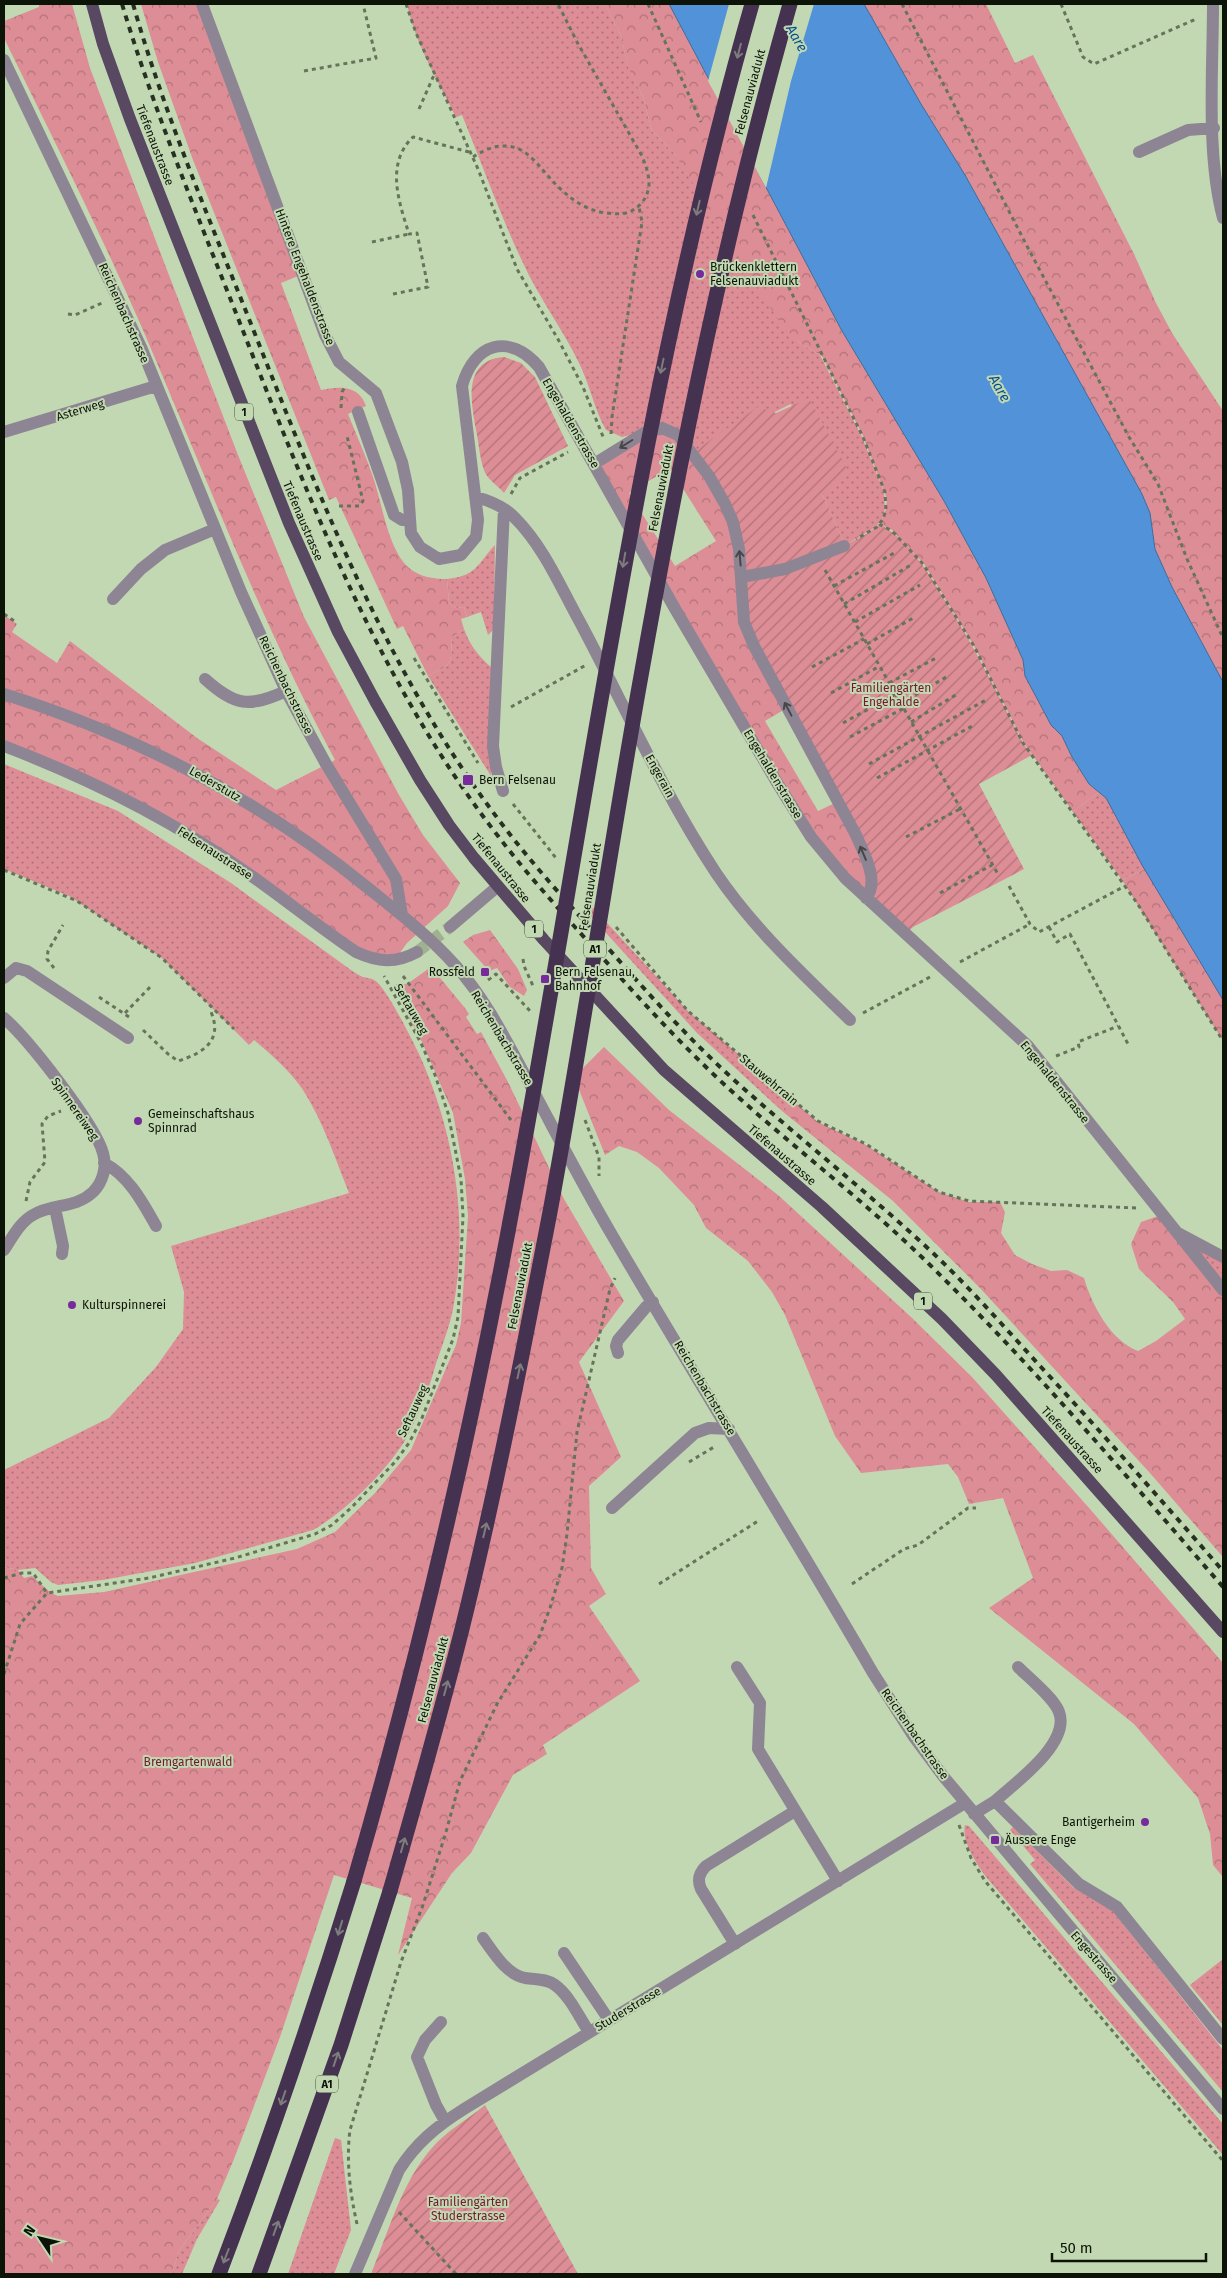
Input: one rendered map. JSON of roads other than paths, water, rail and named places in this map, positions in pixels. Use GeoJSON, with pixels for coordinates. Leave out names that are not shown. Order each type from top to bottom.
{"type":"FeatureCollection","features":[{"type":"Feature","properties":{"kind":"highway","name":"Felsenauviadukt"},"geometry":{"type":"LineString","coordinates":[[219,2274],[270,2135],[354,1881],[420,1641],[462,1463],[514,1202],[604,672],[647,441],[700,201],[752,4]]}},
{"type":"Feature","properties":{"kind":"highway","name":"Felsenauviadukt"},"geometry":{"type":"LineString","coordinates":[[259,2274],[338,2054],[390,1892],[452,1667],[501,1460],[554,1190],[640,678],[689,420],[722,267],[760,112],[790,4]]}},
{"type":"Feature","properties":{"kind":"main road","name":"Tiefenaustrasse"},"geometry":{"type":"LineString","coordinates":[[92,4],[103,44],[150,172],[259,450],[313,578],[375,701],[416,773],[449,825],[497,887],[664,1070],[842,1225],[949,1326],[1003,1382],[1223,1632]]}},
{"type":"Feature","properties":{"kind":"street","name":"Hintere Engehaldenstrasse"},"geometry":{"type":"LineString","coordinates":[[202,4],[326,336],[339,362],[353,374],[364,380],[376,393],[395,439],[408,490],[409,520],[414,540],[426,552],[439,558],[453,558],[467,550],[476,537],[478,520],[476,497]]}},
{"type":"Feature","properties":{"kind":"street"},"geometry":{"type":"LineString","coordinates":[[1213,10],[1214,128],[1218,141],[1217,185],[1223,218]]}},
{"type":"Feature","properties":{"kind":"street","name":"Reichenbachstrasse"},"geometry":{"type":"LineString","coordinates":[[4,60],[117,296],[215,529],[286,691],[326,764],[396,879],[402,915],[458,968],[487,1008],[612,1234],[900,1716],[960,1807]]}},
{"type":"Feature","properties":{"kind":"street"},"geometry":{"type":"LineString","coordinates":[[1139,152],[1188,130],[1214,128]]}},
{"type":"Feature","properties":{"kind":"street","name":"Engehaldenstrasse"},"geometry":{"type":"LineString","coordinates":[[476,497],[462,386],[466,370],[475,358],[489,347],[503,346],[518,349],[529,356],[539,367],[776,781],[811,837],[845,878],[1028,1046],[1223,1290]]}},
{"type":"Feature","properties":{"kind":"street","name":"Asterweg"},"geometry":{"type":"LineString","coordinates":[[4,432],[156,386]]}},
{"type":"Feature","properties":{"kind":"street"},"geometry":{"type":"LineString","coordinates":[[358,412],[394,514],[402,520],[409,520]]}},
{"type":"Feature","properties":{"kind":"street"},"geometry":{"type":"LineString","coordinates":[[594,464],[644,433],[662,428],[678,435],[725,504],[739,549],[744,622],[754,646],[856,835],[869,866],[872,891],[866,898]]}},
{"type":"Feature","properties":{"kind":"street","name":"Engerain"},"geometry":{"type":"LineString","coordinates":[[476,497],[504,508],[528,533],[548,564],[614,686],[651,762],[717,874],[759,929],[850,1020]]}},
{"type":"Feature","properties":{"kind":"street"},"geometry":{"type":"LineString","coordinates":[[503,791],[494,756],[504,508]]}},
{"type":"Feature","properties":{"kind":"street"},"geometry":{"type":"LineString","coordinates":[[113,599],[141,569],[165,550],[215,529]]}},
{"type":"Feature","properties":{"kind":"street"},"geometry":{"type":"LineString","coordinates":[[742,577],[756,576],[785,569],[844,546]]}},
{"type":"Feature","properties":{"kind":"street"},"geometry":{"type":"LineString","coordinates":[[205,679],[228,698],[237,701],[258,702],[286,691]]}},
{"type":"Feature","properties":{"kind":"street","name":"Lederstutz"},"geometry":{"type":"LineString","coordinates":[[4,694],[84,722],[189,769],[271,816],[351,873],[402,915]]}},
{"type":"Feature","properties":{"kind":"street","name":"Felsenaustrasse"},"geometry":{"type":"LineString","coordinates":[[4,746],[61,768],[132,802],[242,869],[356,952],[384,961],[406,958],[417,952]]}},
{"type":"Feature","properties":{"kind":"street"},"geometry":{"type":"LineString","coordinates":[[450,926],[497,887]]}},
{"type":"Feature","properties":{"kind":"street"},"geometry":{"type":"LineString","coordinates":[[4,978],[10,971],[21,968],[128,1038]]}},
{"type":"Feature","properties":{"kind":"street","name":"Spinnereiweg"},"geometry":{"type":"LineString","coordinates":[[4,1018],[17,1031],[73,1102],[100,1144],[104,1163]]}},
{"type":"Feature","properties":{"kind":"street"},"geometry":{"type":"LineString","coordinates":[[4,1250],[28,1218],[40,1211],[77,1202],[92,1192],[101,1179],[104,1163],[119,1172],[142,1201],[156,1226]]}},
{"type":"Feature","properties":{"kind":"street"},"geometry":{"type":"LineString","coordinates":[[55,1208],[63,1246],[62,1254]]}},
{"type":"Feature","properties":{"kind":"street"},"geometry":{"type":"LineString","coordinates":[[1174,1230],[1223,1258]]}},
{"type":"Feature","properties":{"kind":"street"},"geometry":{"type":"LineString","coordinates":[[618,1353],[616,1346],[618,1340],[646,1307],[653,1302]]}},
{"type":"Feature","properties":{"kind":"street"},"geometry":{"type":"LineString","coordinates":[[612,1508],[695,1433],[709,1428],[729,1429]]}},
{"type":"Feature","properties":{"kind":"street"},"geometry":{"type":"LineString","coordinates":[[974,1814],[995,1801],[1046,1754],[1053,1744],[1062,1722],[1059,1710],[1018,1667]]}},
{"type":"Feature","properties":{"kind":"street"},"geometry":{"type":"LineString","coordinates":[[737,1668],[760,1703],[758,1749],[838,1882]]}},
{"type":"Feature","properties":{"kind":"street"},"geometry":{"type":"LineString","coordinates":[[995,1801],[1079,1884],[1117,1908],[1223,2038]]}},
{"type":"Feature","properties":{"kind":"street","name":"Engestrasse"},"geometry":{"type":"LineString","coordinates":[[960,1807],[974,1814],[1223,2108]]}},
{"type":"Feature","properties":{"kind":"street","name":"Studerstrasse"},"geometry":{"type":"LineString","coordinates":[[355,2274],[383,2204],[408,2155],[425,2136],[445,2121],[609,2020],[960,1807]]}},
{"type":"Feature","properties":{"kind":"street"},"geometry":{"type":"LineString","coordinates":[[735,1944],[701,1889],[699,1883],[700,1874],[706,1866],[795,1811]]}},
{"type":"Feature","properties":{"kind":"street"},"geometry":{"type":"LineString","coordinates":[[483,1938],[507,1968],[515,1974],[544,1979],[554,1985],[564,1994],[590,2032]]}},
{"type":"Feature","properties":{"kind":"street"},"geometry":{"type":"LineString","coordinates":[[564,1953],[609,2020]]}},
{"type":"Feature","properties":{"kind":"street"},"geometry":{"type":"LineString","coordinates":[[441,2022],[425,2040],[416,2057],[436,2105],[445,2121]]}},
{"type":"Feature","properties":{"kind":"water","name":"Aare"},"geometry":{"type":"Polygon","coordinates":[[[669,4],[864,4],[921,104],[965,175],[1142,494],[1150,513],[1155,549],[1172,587],[1223,682],[1223,1000],[1142,865],[1106,798],[1089,784],[1072,757],[1062,736],[1051,725],[1025,676],[1023,660],[986,578],[944,501],[842,331],[669,4]]]}},
{"type":"Feature","properties":{"kind":"tunnel"},"geometry":{"type":"LineString","coordinates":[[417,952],[450,927]]}},
{"type":"Feature","properties":{"kind":"railway"},"geometry":{"type":"LineString","coordinates":[[122,4],[180,171],[297,467],[325,532],[385,658],[419,720],[457,779],[510,852],[535,882],[668,1028],[738,1097],[908,1244],[969,1304],[1080,1424],[1223,1587]]}},
{"type":"Feature","properties":{"kind":"railway"},"geometry":{"type":"LineString","coordinates":[[133,4],[145,45],[188,165],[331,521],[392,649],[426,710],[463,770],[528,857],[669,1015],[742,1087],[887,1211],[948,1267],[1087,1417],[1223,1571]]}},
{"type":"Feature","properties":{"kind":"place","name":"Brückenklettern Felsenauviadukt"},"geometry":{"type":"Point","coordinates":[700,274]}},
{"type":"Feature","properties":{"kind":"place","name":"Bern Felsenau"},"geometry":{"type":"Point","coordinates":[468,780]}},
{"type":"Feature","properties":{"kind":"place","name":"Rossfeld"},"geometry":{"type":"Point","coordinates":[485,972]}},
{"type":"Feature","properties":{"kind":"place","name":"Bern Felsenau, Bahnhof"},"geometry":{"type":"Point","coordinates":[545,979]}},
{"type":"Feature","properties":{"kind":"place","name":"Gemeinschaftshaus Spinnrad"},"geometry":{"type":"Point","coordinates":[138,1121]}},
{"type":"Feature","properties":{"kind":"place","name":"Kulturspinnerei"},"geometry":{"type":"Point","coordinates":[72,1305]}},
{"type":"Feature","properties":{"kind":"place","name":"Bantigerheim"},"geometry":{"type":"Point","coordinates":[1145,1822]}},
{"type":"Feature","properties":{"kind":"place","name":"Äussere Enge"},"geometry":{"type":"Point","coordinates":[995,1840]}},
{"type":"Feature","properties":{"kind":"park label","name":"Familiengärten Engehalde"},"geometry":{"type":"Point","coordinates":[891,695]}},
{"type":"Feature","properties":{"kind":"park label","name":"Bremgartenwald"},"geometry":{"type":"Point","coordinates":[188,1762]}},
{"type":"Feature","properties":{"kind":"park label","name":"Familiengärten Studerstrasse"},"geometry":{"type":"Point","coordinates":[468,2209]}}]}
